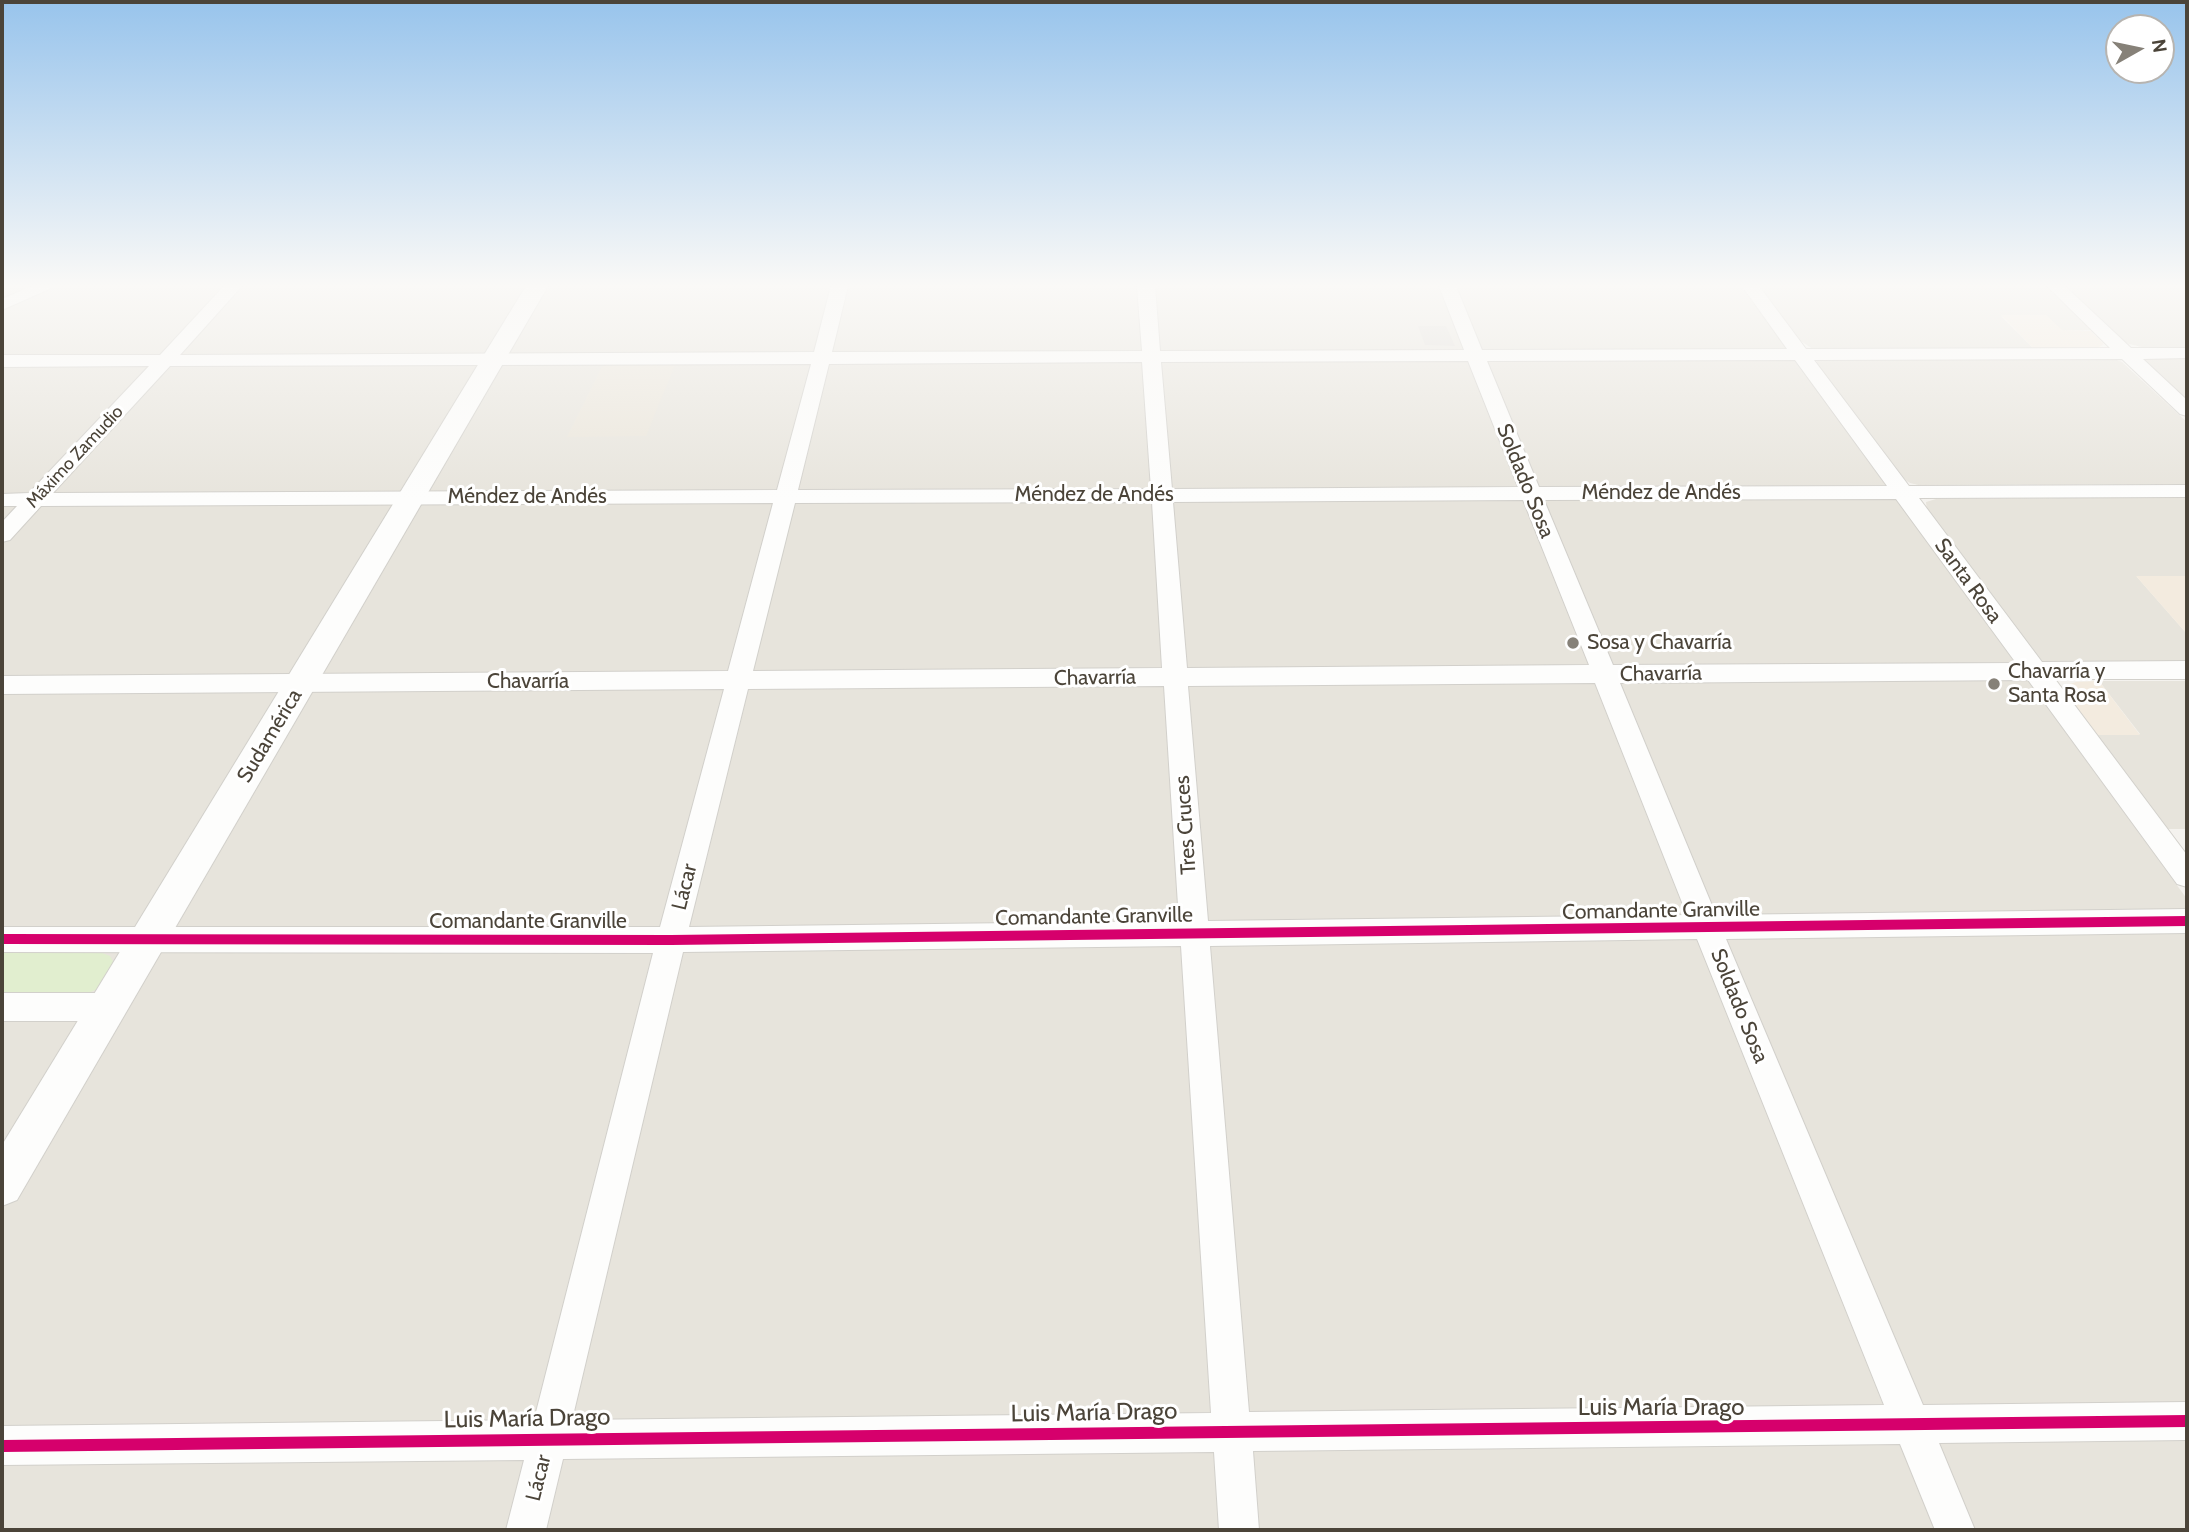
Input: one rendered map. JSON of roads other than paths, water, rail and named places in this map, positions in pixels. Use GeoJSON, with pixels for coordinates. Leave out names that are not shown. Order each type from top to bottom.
{"type":"FeatureCollection","features":[{"type":"Feature","properties":{"kind":"street","name":"Máximo Zamudio"},"geometry":{"type":"LineString","coordinates":[[2,535],[168,357]]}},
{"type":"Feature","properties":{"kind":"street"},"geometry":{"type":"LineString","coordinates":[[2,360],[740,357]]}},
{"type":"Feature","properties":{"kind":"street","name":"Lácar"},"geometry":{"type":"LineString","coordinates":[[526,1530],[671,940],[787,496],[820,357]]}},
{"type":"Feature","properties":{"kind":"street","name":"Tres Cruces"},"geometry":{"type":"LineString","coordinates":[[1151,357],[1239,1530]]}},
{"type":"Feature","properties":{"kind":"street","name":"Soldado Sosa"},"geometry":{"type":"LineString","coordinates":[[1476,357],[1603,674],[1955,1530]]}},
{"type":"Feature","properties":{"kind":"street","name":"Santa Rosa"},"geometry":{"type":"LineString","coordinates":[[1803,357],[2187,876]]}},
{"type":"Feature","properties":{"kind":"street"},"geometry":{"type":"LineString","coordinates":[[2130,357],[2187,410]]}},
{"type":"Feature","properties":{"kind":"street","name":"Sudamérica"},"geometry":{"type":"LineString","coordinates":[[2,1185],[494,359]]}},
{"type":"Feature","properties":{"kind":"street","name":"Méndez de Andés"},"geometry":{"type":"LineString","coordinates":[[2,500],[2187,491]]}},
{"type":"Feature","properties":{"kind":"street","name":"Chavarría"},"geometry":{"type":"LineString","coordinates":[[2,685],[2187,670]]}},
{"type":"Feature","properties":{"kind":"street","name":"Comandante Granville"},"geometry":{"type":"LineString","coordinates":[[2,939],[671,940],[2187,921]]}},
{"type":"Feature","properties":{"kind":"street"},"geometry":{"type":"LineString","coordinates":[[2,1007],[108,1007]]}},
{"type":"Feature","properties":{"kind":"street","name":"Luis María Drago"},"geometry":{"type":"LineString","coordinates":[[2,1446],[2187,1421]]}},
{"type":"Feature","properties":{"kind":"place","name":"Sosa y Chavarría"},"geometry":{"type":"Point","coordinates":[1573,643]}},
{"type":"Feature","properties":{"kind":"place","name":"Chavarría y Santa Rosa"},"geometry":{"type":"Point","coordinates":[1994,684]}}]}
